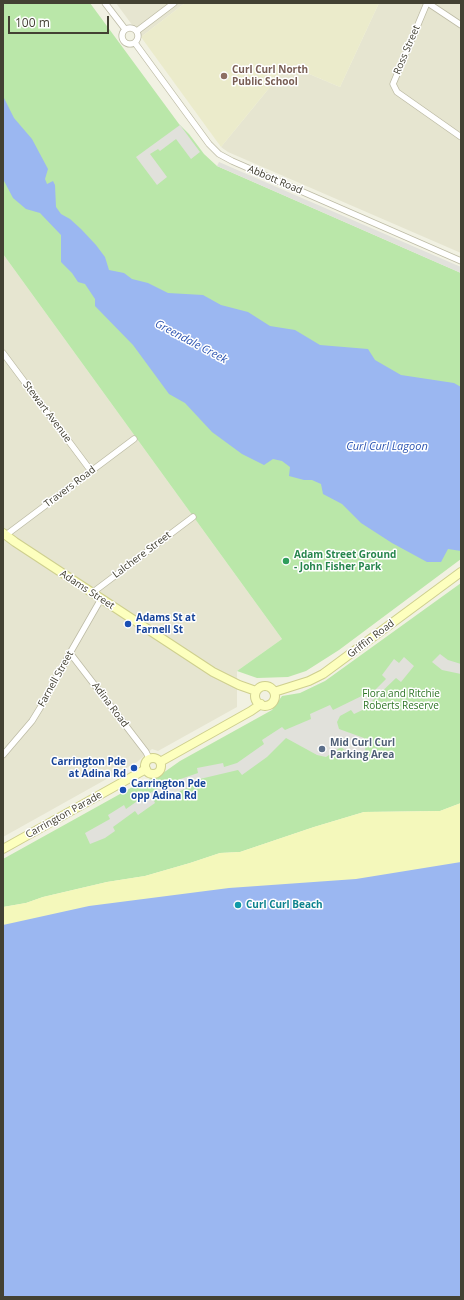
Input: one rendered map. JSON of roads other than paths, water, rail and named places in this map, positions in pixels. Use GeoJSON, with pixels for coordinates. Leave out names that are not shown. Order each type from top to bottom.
{"type":"FeatureCollection","features":[{"type":"Feature","properties":{"kind":"main road","name":"Adams Street"},"geometry":{"type":"LineString","coordinates":[[4,534],[213,672],[239,686],[256,691]]}},
{"type":"Feature","properties":{"kind":"main road","name":"Griffin Road"},"geometry":{"type":"LineString","coordinates":[[274,692],[304,683],[323,674],[461,572]]}},
{"type":"Feature","properties":{"kind":"main road"},"geometry":{"type":"LineString","coordinates":[[264,686],[270,687],[274,692],[274,698],[270,704],[260,704],[256,700],[256,691],[258,688],[264,686]]}},
{"type":"Feature","properties":{"kind":"main road"},"geometry":{"type":"LineString","coordinates":[[160,762],[251,711],[260,704]]}},
{"type":"Feature","properties":{"kind":"main road"},"geometry":{"type":"LineString","coordinates":[[149,758],[154,758],[160,762],[161,767],[158,772],[153,774],[146,769],[146,762],[149,758]]}},
{"type":"Feature","properties":{"kind":"main road","name":"Carrington Parade"},"geometry":{"type":"LineString","coordinates":[[3,849],[146,769]]}},
{"type":"Feature","properties":{"kind":"street","name":"Abbott Road"},"geometry":{"type":"LineString","coordinates":[[105,3],[125,29],[122,33],[123,41],[127,44],[135,43],[209,144],[219,154],[461,260]]}},
{"type":"Feature","properties":{"kind":"street"},"geometry":{"type":"LineString","coordinates":[[136,31],[174,3]]}},
{"type":"Feature","properties":{"kind":"street"},"geometry":{"type":"LineString","coordinates":[[428,3],[461,25]]}},
{"type":"Feature","properties":{"kind":"street","name":"Ross Street"},"geometry":{"type":"LineString","coordinates":[[428,3],[393,84],[397,92],[461,137]]}},
{"type":"Feature","properties":{"kind":"street"},"geometry":{"type":"LineString","coordinates":[[125,29],[130,27],[136,31],[138,36],[135,43]]}},
{"type":"Feature","properties":{"kind":"street","name":"Stewart Avenue"},"geometry":{"type":"LineString","coordinates":[[3,353],[91,471]]}},
{"type":"Feature","properties":{"kind":"street","name":"Travers Road"},"geometry":{"type":"LineString","coordinates":[[4,534],[134,438]]}},
{"type":"Feature","properties":{"kind":"street","name":"Lalchere Street"},"geometry":{"type":"LineString","coordinates":[[92,593],[193,517]]}},
{"type":"Feature","properties":{"kind":"street","name":"Farnell Street"},"geometry":{"type":"LineString","coordinates":[[3,755],[40,708],[101,599]]}},
{"type":"Feature","properties":{"kind":"street","name":"Adina Road"},"geometry":{"type":"LineString","coordinates":[[70,653],[146,752],[149,758]]}},
{"type":"Feature","properties":{"kind":"water","name":"Curl Curl Lagoon"},"geometry":{"type":"Polygon","coordinates":[[[3,96],[14,118],[32,139],[48,169],[45,179],[47,184],[53,181],[55,185],[56,207],[61,214],[70,219],[96,245],[105,257],[109,270],[124,273],[132,279],[148,283],[168,293],[203,295],[221,305],[248,312],[270,326],[295,330],[320,345],[368,349],[375,360],[401,375],[454,383],[461,387],[461,551],[448,549],[441,562],[427,562],[392,543],[361,523],[342,504],[323,494],[321,484],[312,480],[304,480],[289,476],[290,467],[282,461],[273,459],[264,465],[242,454],[212,432],[185,403],[169,394],[133,345],[95,306],[95,299],[85,284],[78,282],[72,273],[61,262],[61,235],[40,213],[26,209],[13,198],[3,179],[3,96]]]}},
{"type":"Feature","properties":{"kind":"water"},"geometry":{"type":"Polygon","coordinates":[[[461,862],[461,1297],[3,1297],[3,925],[89,906],[229,888],[356,879],[461,862]]]}},
{"type":"Feature","properties":{"kind":"place","name":"Curl Curl North Public School"},"geometry":{"type":"Point","coordinates":[224,76]}},
{"type":"Feature","properties":{"kind":"place","name":"Adam Street Ground - John Fisher Park"},"geometry":{"type":"Point","coordinates":[286,561]}},
{"type":"Feature","properties":{"kind":"place","name":"Adams St at Farnell St"},"geometry":{"type":"Point","coordinates":[128,624]}},
{"type":"Feature","properties":{"kind":"place","name":"Mid Curl Curl Parking Area"},"geometry":{"type":"Point","coordinates":[322,749]}},
{"type":"Feature","properties":{"kind":"place","name":"Carrington Pde at Adina Rd"},"geometry":{"type":"Point","coordinates":[134,768]}},
{"type":"Feature","properties":{"kind":"place","name":"Carrington Pde opp Adina Rd"},"geometry":{"type":"Point","coordinates":[123,790]}},
{"type":"Feature","properties":{"kind":"place","name":"Curl Curl Beach"},"geometry":{"type":"Point","coordinates":[238,905]}},
{"type":"Feature","properties":{"kind":"water label","name":"Greendale Creek"},"geometry":{"type":"Point","coordinates":[191,342]}},
{"type":"Feature","properties":{"kind":"park label","name":"Flora and Ritchie Roberts Reserve"},"geometry":{"type":"Point","coordinates":[401,700]}}]}
